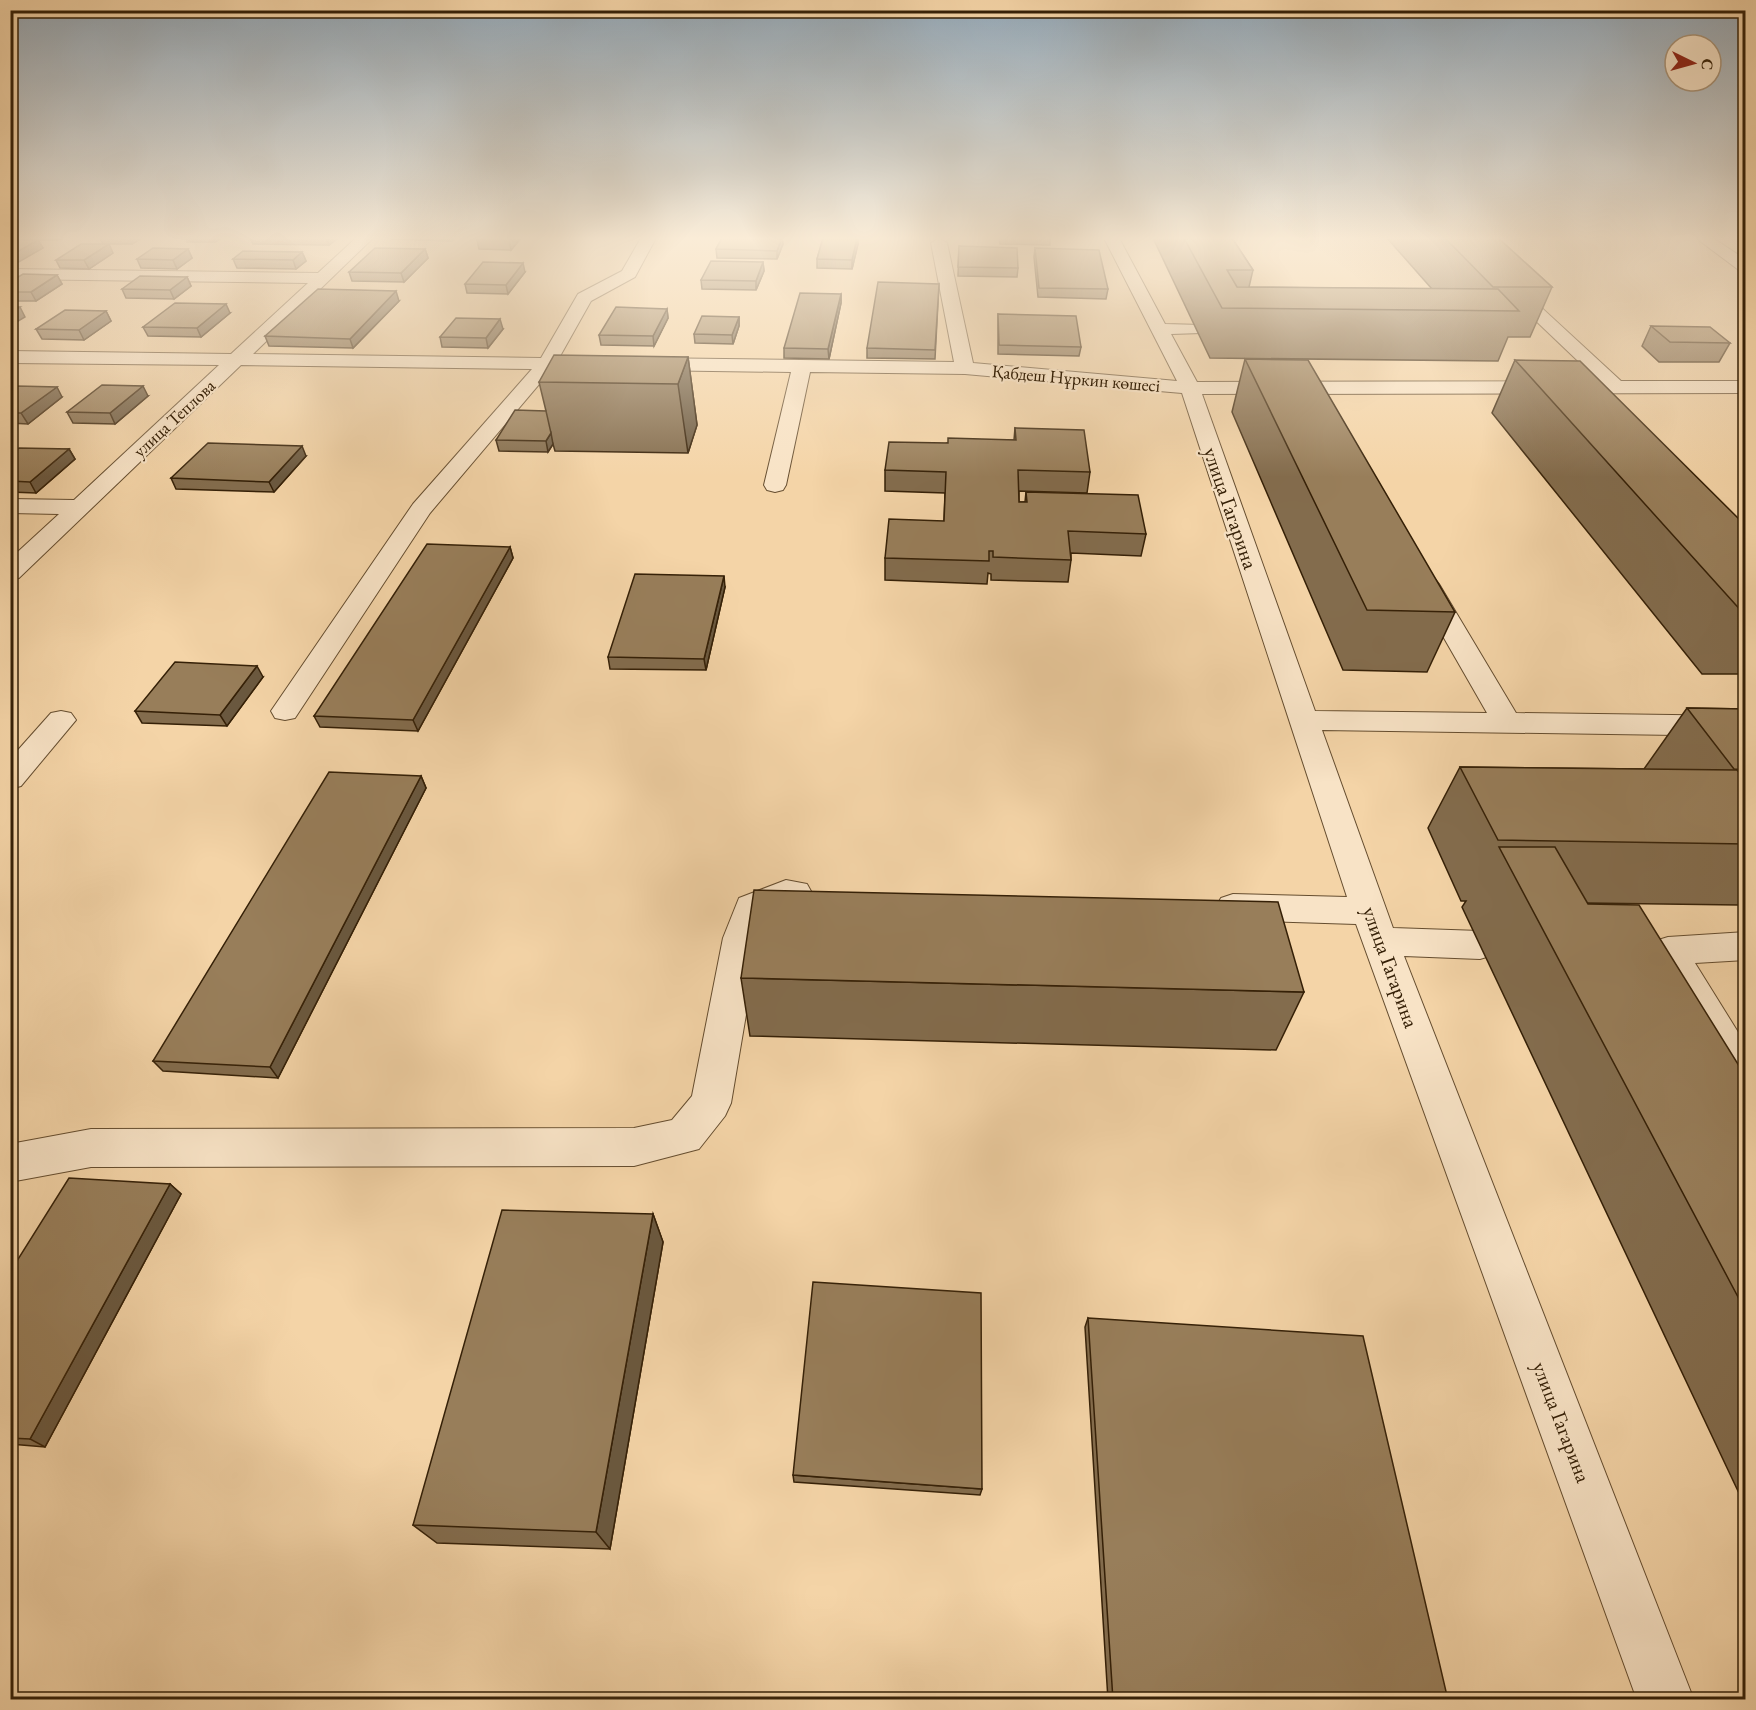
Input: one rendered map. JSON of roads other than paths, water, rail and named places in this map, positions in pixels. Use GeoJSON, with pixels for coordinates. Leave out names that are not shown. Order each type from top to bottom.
{"type":"FeatureCollection","features":[{"type":"Feature","properties":{"kind":"street","name":"улица Теплова"},"geometry":{"type":"LineString","coordinates":[[10,573],[280,318]]}},
{"type":"Feature","properties":{"kind":"street"},"geometry":{"type":"LineString","coordinates":[[285,711],[421,509],[548,363],[573,318]]}},
{"type":"Feature","properties":{"kind":"street"},"geometry":{"type":"LineString","coordinates":[[955,318],[965,368]]}},
{"type":"Feature","properties":{"kind":"street","name":"улица Гагарина"},"geometry":{"type":"LineString","coordinates":[[1153,318],[1190,388],[1375,926],[1666,1700]]}},
{"type":"Feature","properties":{"kind":"street"},"geometry":{"type":"LineString","coordinates":[[1542,318],[1617,388]]}},
{"type":"Feature","properties":{"kind":"street"},"geometry":{"type":"LineString","coordinates":[[1159,329],[1197,328]]}},
{"type":"Feature","properties":{"kind":"street","name":"Қабдеш Нұркин көшесі"},"geometry":{"type":"LineString","coordinates":[[10,357],[965,368],[1318,398],[1551,387],[1746,387]]}},
{"type":"Feature","properties":{"kind":"street"},"geometry":{"type":"LineString","coordinates":[[775,485],[802,366]]}},
{"type":"Feature","properties":{"kind":"street"},"geometry":{"type":"LineString","coordinates":[[1551,387],[1575,412]]}},
{"type":"Feature","properties":{"kind":"street"},"geometry":{"type":"LineString","coordinates":[[10,506],[80,507]]}},
{"type":"Feature","properties":{"kind":"street"},"geometry":{"type":"LineString","coordinates":[[1413,560],[1507,723]]}},
{"type":"Feature","properties":{"kind":"street"},"geometry":{"type":"LineString","coordinates":[[10,779],[61,720]]}},
{"type":"Feature","properties":{"kind":"street"},"geometry":{"type":"LineString","coordinates":[[1304,720],[1746,726]]}},
{"type":"Feature","properties":{"kind":"street"},"geometry":{"type":"LineString","coordinates":[[10,1163],[91,1148],[634,1147],[684,1136],[711,1103],[741,938],[751,907],[786,893],[834,894]]}},
{"type":"Feature","properties":{"kind":"street"},"geometry":{"type":"LineString","coordinates":[[1203,906],[1375,926],[1480,945]]}},
{"type":"Feature","properties":{"kind":"street"},"geometry":{"type":"LineString","coordinates":[[1746,946],[1652,951],[1746,1080]]}}]}
